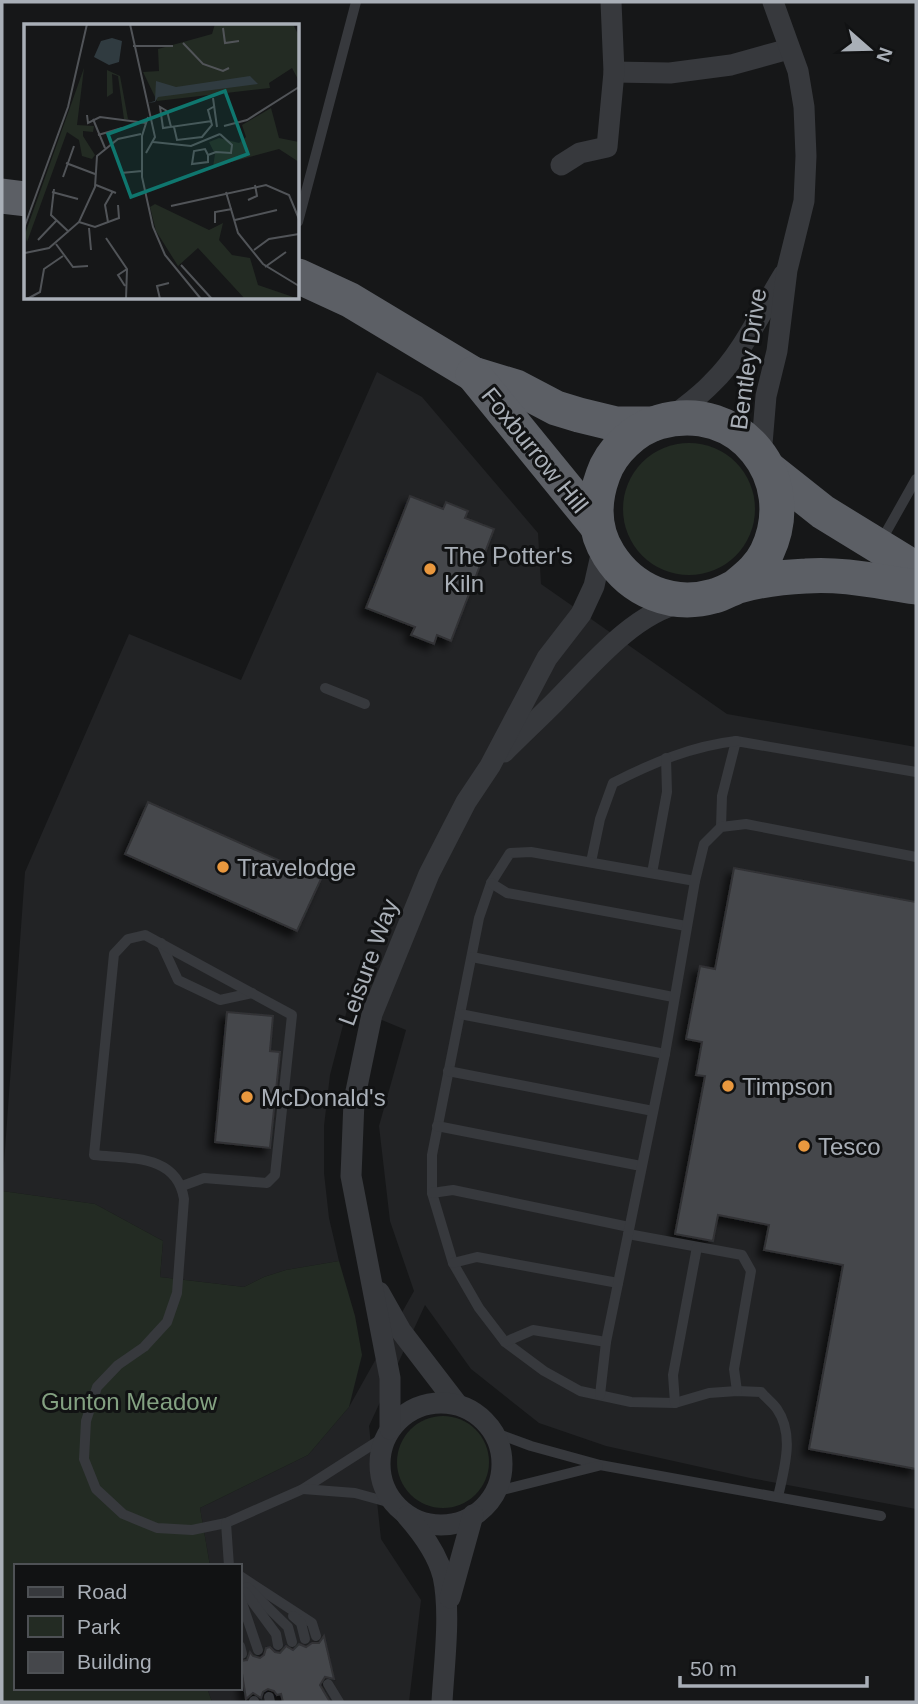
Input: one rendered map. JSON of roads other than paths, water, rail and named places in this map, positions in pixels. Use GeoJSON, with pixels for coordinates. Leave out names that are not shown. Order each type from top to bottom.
{"type":"FeatureCollection","features":[{"type":"Feature","properties":{"kind":"highway"},"geometry":{"type":"LineString","coordinates":[[2,196],[24,199]]}},
{"type":"Feature","properties":{"kind":"highway","name":"Foxburrow Hill"},"geometry":{"type":"LineString","coordinates":[[299,276],[351,300],[473,374],[516,387],[556,408],[616,424],[661,422]]}},
{"type":"Feature","properties":{"kind":"highway","name":"Foxburrow Hill"},"geometry":{"type":"LineString","coordinates":[[473,374],[600,536]]}},
{"type":"Feature","properties":{"kind":"highway"},"geometry":{"type":"LineString","coordinates":[[916,569],[823,512],[765,463],[747,440],[727,426],[707,420],[685,417],[661,422],[623,443],[606,466],[596,495],[600,536],[619,571],[637,586],[659,597],[693,601],[773,578],[826,575],[916,587]]}},
{"type":"Feature","properties":{"kind":"highway"},"geometry":{"type":"LineString","coordinates":[[735,587],[753,572],[766,554],[776,527],[777,497],[765,463]]}},
{"type":"Feature","properties":{"kind":"street"},"geometry":{"type":"LineString","coordinates":[[561,165],[580,153],[607,147],[614,72],[611,2]]}},
{"type":"Feature","properties":{"kind":"street","name":"Bentley Drive"},"geometry":{"type":"LineString","coordinates":[[765,463],[766,397],[777,351],[787,270],[804,201],[806,156],[804,107],[798,72],[773,2]]}},
{"type":"Feature","properties":{"kind":"street"},"geometry":{"type":"LineString","coordinates":[[614,72],[670,73],[731,65],[789,48]]}},
{"type":"Feature","properties":{"kind":"street","name":"Bentley Drive"},"geometry":{"type":"LineString","coordinates":[[661,422],[713,383],[749,333],[787,270]]}},
{"type":"Feature","properties":{"kind":"street","name":"Leisure Way"},"geometry":{"type":"LineString","coordinates":[[442,1702],[446,1616],[443,1576],[425,1536],[399,1508],[384,1486],[379,1465],[388,1433],[390,1378],[351,1176],[354,1101],[372,1014],[429,874],[547,658],[581,614],[594,586],[600,536]]}},
{"type":"Feature","properties":{"kind":"street","name":"Leisure Way"},"geometry":{"type":"LineString","coordinates":[[490,766],[618,639],[667,606],[693,601]]}},
{"type":"Feature","properties":{"kind":"street","name":"Leisure Way"},"geometry":{"type":"LineString","coordinates":[[369,1275],[401,1331],[457,1404],[484,1420],[493,1432],[502,1456],[499,1481],[494,1492],[482,1509],[473,1516],[446,1616]]}},
{"type":"Feature","properties":{"kind":"street"},"geometry":{"type":"LineString","coordinates":[[388,1433],[400,1418],[413,1409],[442,1402],[457,1404]]}},
{"type":"Feature","properties":{"kind":"street"},"geometry":{"type":"LineString","coordinates":[[399,1508],[415,1520],[430,1524],[459,1522],[473,1516]]}},
{"type":"Feature","properties":{"kind":"lane"},"geometry":{"type":"LineString","coordinates":[[299,218],[356,2]]}},
{"type":"Feature","properties":{"kind":"lane"},"geometry":{"type":"LineString","coordinates":[[878,545],[916,479]]}},
{"type":"Feature","properties":{"kind":"lane"},"geometry":{"type":"LineString","coordinates":[[325,688],[365,704]]}},
{"type":"Feature","properties":{"kind":"lane"},"geometry":{"type":"LineString","coordinates":[[721,827],[722,796],[736,741]]}},
{"type":"Feature","properties":{"kind":"lane"},"geometry":{"type":"LineString","coordinates":[[591,862],[600,819],[613,783],[666,758],[712,744],[736,741],[916,772]]}},
{"type":"Feature","properties":{"kind":"lane"},"geometry":{"type":"LineString","coordinates":[[652,873],[667,792],[666,758]]}},
{"type":"Feature","properties":{"kind":"lane"},"geometry":{"type":"LineString","coordinates":[[600,1395],[606,1342],[704,844],[721,827],[746,824],[916,857]]}},
{"type":"Feature","properties":{"kind":"lane"},"geometry":{"type":"LineString","coordinates":[[695,881],[531,852],[510,853],[491,883],[479,918],[432,1155],[432,1193],[453,1263],[479,1308],[505,1342],[544,1371],[580,1391],[631,1402],[675,1403],[709,1393],[761,1392],[777,1409],[786,1430],[786,1459],[778,1497]]}},
{"type":"Feature","properties":{"kind":"lane"},"geometry":{"type":"LineString","coordinates":[[491,883],[507,892],[686,926]]}},
{"type":"Feature","properties":{"kind":"lane"},"geometry":{"type":"LineString","coordinates":[[182,1186],[205,1178],[267,1183],[275,1175],[292,1015],[145,935],[128,939],[114,954],[94,1154],[154,1162],[166,1167],[182,1186],[184,1199],[177,1293],[167,1322],[144,1347],[118,1365],[97,1387],[86,1421],[84,1459],[96,1489],[123,1514],[157,1528],[192,1530],[226,1523],[303,1489],[388,1433]]}},
{"type":"Feature","properties":{"kind":"lane"},"geometry":{"type":"LineString","coordinates":[[160,943],[178,980],[220,1000],[252,993]]}},
{"type":"Feature","properties":{"kind":"lane"},"geometry":{"type":"LineString","coordinates":[[472,957],[673,997]]}},
{"type":"Feature","properties":{"kind":"lane"},"geometry":{"type":"LineString","coordinates":[[460,1014],[664,1054]]}},
{"type":"Feature","properties":{"kind":"lane"},"geometry":{"type":"LineString","coordinates":[[448,1071],[653,1111]]}},
{"type":"Feature","properties":{"kind":"lane"},"geometry":{"type":"LineString","coordinates":[[437,1126],[641,1166]]}},
{"type":"Feature","properties":{"kind":"lane"},"geometry":{"type":"LineString","coordinates":[[432,1193],[453,1190],[742,1255],[751,1271],[734,1369],[737,1391]]}},
{"type":"Feature","properties":{"kind":"lane"},"geometry":{"type":"LineString","coordinates":[[675,1403],[673,1375],[697,1247]]}},
{"type":"Feature","properties":{"kind":"lane"},"geometry":{"type":"LineString","coordinates":[[453,1263],[477,1257],[618,1283]]}},
{"type":"Feature","properties":{"kind":"lane"},"geometry":{"type":"LineString","coordinates":[[505,1342],[533,1330],[606,1342]]}},
{"type":"Feature","properties":{"kind":"lane"},"geometry":{"type":"LineString","coordinates":[[493,1432],[531,1446],[600,1465],[881,1516]]}},
{"type":"Feature","properties":{"kind":"lane"},"geometry":{"type":"LineString","coordinates":[[494,1492],[600,1465]]}},
{"type":"Feature","properties":{"kind":"lane"},"geometry":{"type":"LineString","coordinates":[[303,1489],[355,1493],[399,1508]]}},
{"type":"Feature","properties":{"kind":"lane"},"geometry":{"type":"LineString","coordinates":[[226,1523],[229,1564]]}},
{"type":"Feature","properties":{"kind":"lane"},"geometry":{"type":"LineString","coordinates":[[242,1580],[301,1623],[310,1637]]}},
{"type":"Feature","properties":{"kind":"lane"},"geometry":{"type":"LineString","coordinates":[[242,1581],[288,1626],[292,1642]]}},
{"type":"Feature","properties":{"kind":"lane"},"geometry":{"type":"LineString","coordinates":[[242,1582],[275,1634],[278,1645]]}},
{"type":"Feature","properties":{"kind":"lane"},"geometry":{"type":"LineString","coordinates":[[242,1603],[258,1650]]}},
{"type":"Feature","properties":{"kind":"lane"},"geometry":{"type":"LineString","coordinates":[[328,1684],[334,1702]]}},
{"type":"Feature","properties":{"kind":"place","name":"The Potter's Kiln"},"geometry":{"type":"Point","coordinates":[430,569]}},
{"type":"Feature","properties":{"kind":"place","name":"Travelodge"},"geometry":{"type":"Point","coordinates":[223,867]}},
{"type":"Feature","properties":{"kind":"place","name":"Timpson"},"geometry":{"type":"Point","coordinates":[728,1086]}},
{"type":"Feature","properties":{"kind":"place","name":"McDonald's"},"geometry":{"type":"Point","coordinates":[247,1097]}},
{"type":"Feature","properties":{"kind":"place","name":"Tesco"},"geometry":{"type":"Point","coordinates":[804,1146]}},
{"type":"Feature","properties":{"kind":"park label","name":"Gunton Meadow"},"geometry":{"type":"Point","coordinates":[129,1401]}}]}
